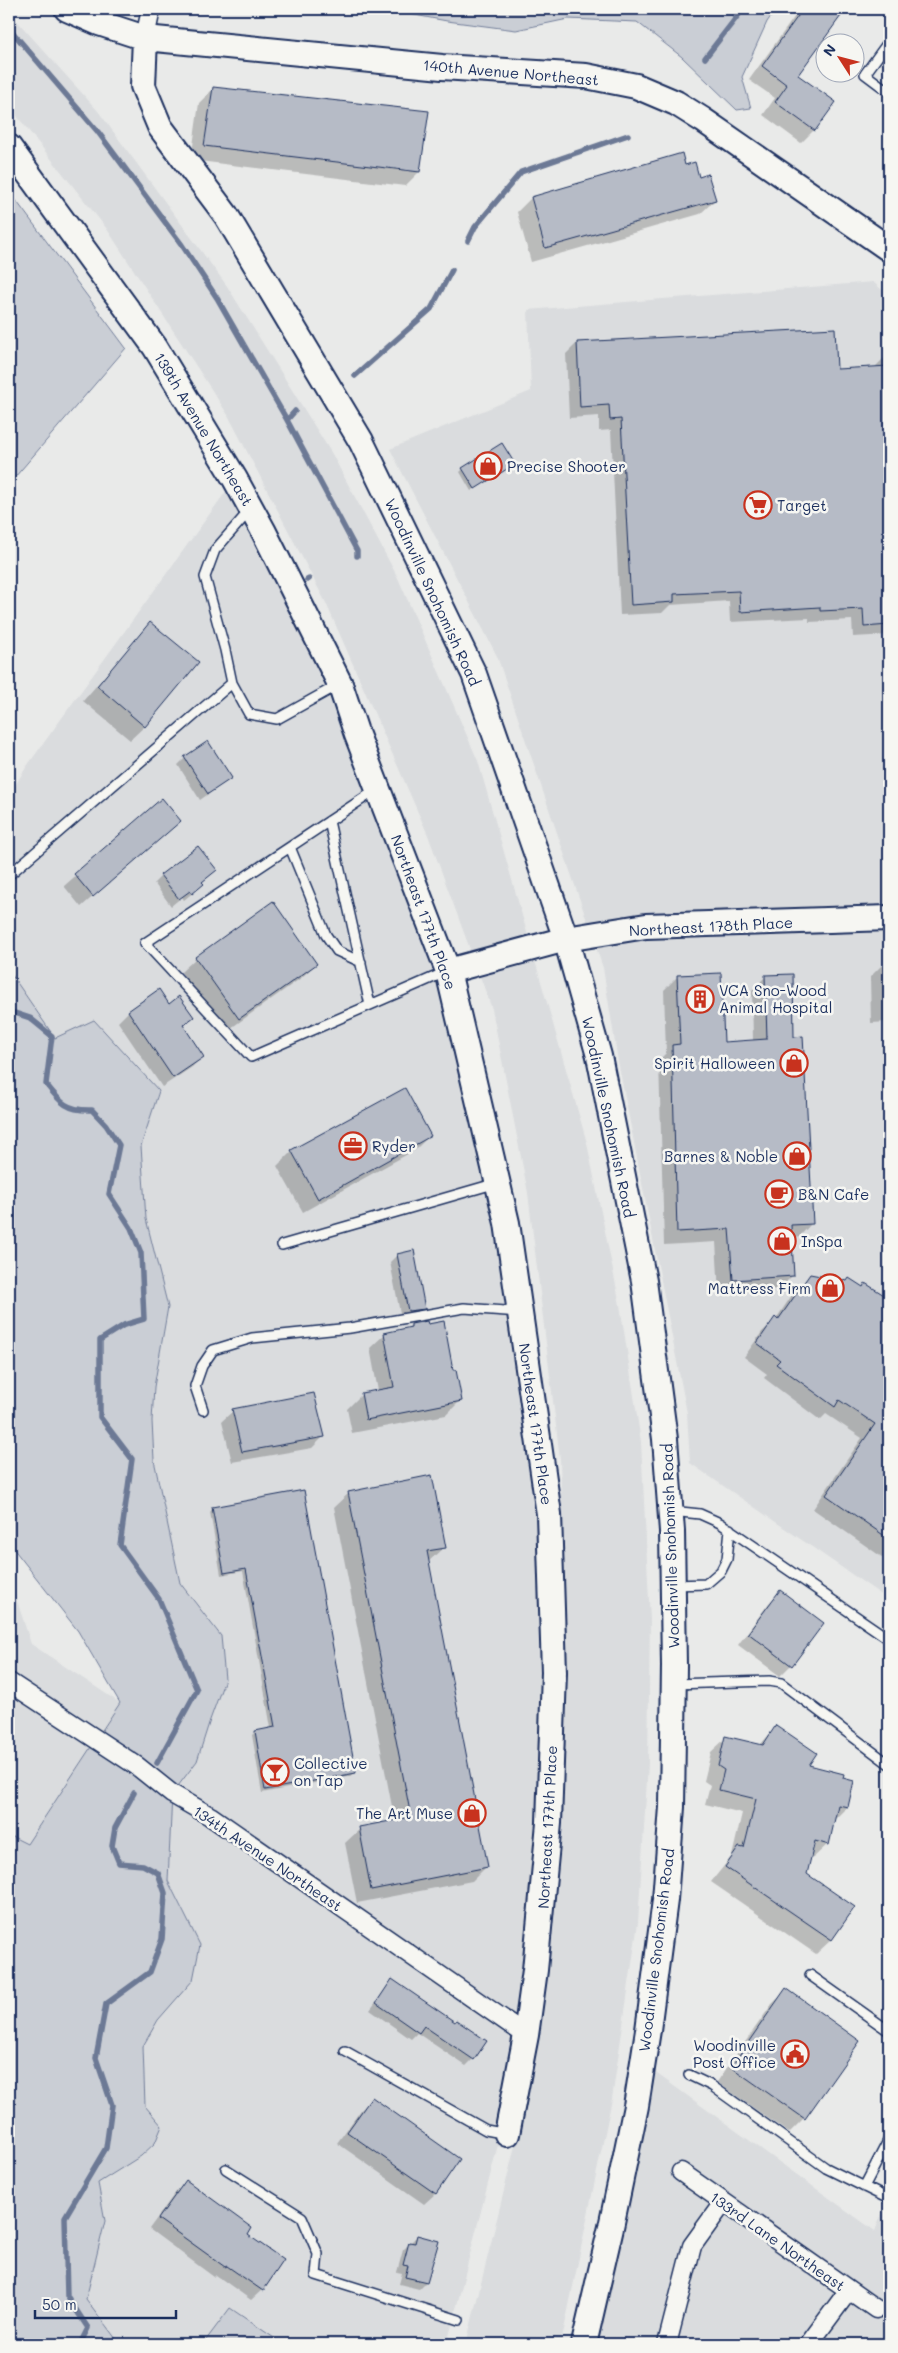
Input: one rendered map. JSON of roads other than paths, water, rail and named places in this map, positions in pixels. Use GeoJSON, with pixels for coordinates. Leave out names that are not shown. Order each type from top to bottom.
{"type":"FeatureCollection","features":[{"type":"Feature","properties":{"kind":"main road"},"geometry":{"type":"LineString","coordinates":[[67,9],[99,23],[145,38]]}},
{"type":"Feature","properties":{"kind":"main road","name":"140th Avenue Northeast"},"geometry":{"type":"LineString","coordinates":[[145,38],[442,67],[586,76],[636,86],[676,103],[703,120],[889,249]]}},
{"type":"Feature","properties":{"kind":"main road","name":"Woodinville Snohomish Road"},"geometry":{"type":"LineString","coordinates":[[145,38],[143,86],[160,126],[226,215],[361,441],[474,674],[566,939],[599,1056],[644,1281],[665,1440],[674,1585],[672,1808],[658,1962],[636,2106],[584,2344]]}},
{"type":"Feature","properties":{"kind":"main road","name":"139th Avenue Northeast"},"geometry":{"type":"LineString","coordinates":[[9,147],[155,347],[189,400],[252,509],[340,684],[357,735]]}},
{"type":"Feature","properties":{"kind":"main road","name":"Northeast 177th Place"},"geometry":{"type":"LineString","coordinates":[[357,735],[448,971],[507,1223],[549,1514],[554,1672],[549,1823],[542,1908],[526,2035],[507,2134]]}},
{"type":"Feature","properties":{"kind":"main road","name":"Northeast 178th Place"},"geometry":{"type":"LineString","coordinates":[[448,971],[566,939],[646,926],[889,918]]}},
{"type":"Feature","properties":{"kind":"street"},"geometry":{"type":"LineString","coordinates":[[145,38],[150,9]]}},
{"type":"Feature","properties":{"kind":"street","name":"134th Avenue Northeast"},"geometry":{"type":"LineString","coordinates":[[9,1682],[137,1766],[172,1794],[210,1816],[526,2035]]}},
{"type":"Feature","properties":{"kind":"street","name":"133rd Lane Northeast"},"geometry":{"type":"LineString","coordinates":[[681,2172],[876,2310]]}},
{"type":"Feature","properties":{"kind":"street"},"geometry":{"type":"LineString","coordinates":[[667,2344],[692,2246],[723,2203]]}},
{"type":"Feature","properties":{"kind":"street"},"geometry":{"type":"LineString","coordinates":[[809,2344],[849,2290]]}},
{"type":"Feature","properties":{"kind":"lane"},"geometry":{"type":"LineString","coordinates":[[889,41],[865,74],[889,92]]}},
{"type":"Feature","properties":{"kind":"lane"},"geometry":{"type":"LineString","coordinates":[[252,509],[236,524],[215,550],[205,578],[232,683],[250,714],[277,719],[340,684]]}},
{"type":"Feature","properties":{"kind":"lane"},"geometry":{"type":"LineString","coordinates":[[9,876],[232,683]]}},
{"type":"Feature","properties":{"kind":"lane"},"geometry":{"type":"LineString","coordinates":[[378,789],[145,943],[251,1057],[448,971]]}},
{"type":"Feature","properties":{"kind":"lane"},"geometry":{"type":"LineString","coordinates":[[329,821],[370,1005]]}},
{"type":"Feature","properties":{"kind":"lane"},"geometry":{"type":"LineString","coordinates":[[290,848],[326,935],[338,951],[361,962]]}},
{"type":"Feature","properties":{"kind":"lane"},"geometry":{"type":"LineString","coordinates":[[282,1245],[498,1183]]}},
{"type":"Feature","properties":{"kind":"lane"},"geometry":{"type":"LineString","coordinates":[[203,1410],[195,1386],[202,1366],[213,1350],[252,1338],[350,1328],[464,1308],[520,1312]]}},
{"type":"Feature","properties":{"kind":"lane"},"geometry":{"type":"LineString","coordinates":[[670,1510],[700,1514],[730,1530],[889,1639]]}},
{"type":"Feature","properties":{"kind":"lane"},"geometry":{"type":"LineString","coordinates":[[674,1585],[706,1584],[721,1571],[727,1559],[730,1530]]}},
{"type":"Feature","properties":{"kind":"lane"},"geometry":{"type":"LineString","coordinates":[[674,1684],[769,1681],[781,1683],[889,1764]]}},
{"type":"Feature","properties":{"kind":"lane"},"geometry":{"type":"LineString","coordinates":[[810,1975],[889,2031]]}},
{"type":"Feature","properties":{"kind":"lane"},"geometry":{"type":"LineString","coordinates":[[345,2051],[486,2130],[507,2134]]}},
{"type":"Feature","properties":{"kind":"lane"},"geometry":{"type":"LineString","coordinates":[[689,2075],[712,2086],[826,2168],[889,2199]]}},
{"type":"Feature","properties":{"kind":"lane"},"geometry":{"type":"LineString","coordinates":[[864,2187],[889,2139]]}},
{"type":"Feature","properties":{"kind":"lane"},"geometry":{"type":"LineString","coordinates":[[226,2169],[302,2217],[318,2254],[316,2275],[459,2320]]}},
{"type":"Feature","properties":{"kind":"waterway"},"geometry":{"type":"LineString","coordinates":[[705,58],[743,9]]}},
{"type":"Feature","properties":{"kind":"waterway"},"geometry":{"type":"LineString","coordinates":[[9,28],[98,132],[182,245],[217,298],[287,420]]}},
{"type":"Feature","properties":{"kind":"waterway"},"geometry":{"type":"LineString","coordinates":[[468,241],[475,227],[521,172],[628,135]]}},
{"type":"Feature","properties":{"kind":"waterway"},"geometry":{"type":"LineString","coordinates":[[355,376],[431,309],[452,270]]}},
{"type":"Feature","properties":{"kind":"waterway"},"geometry":{"type":"LineString","coordinates":[[295,411],[287,420],[357,551],[357,556]]}},
{"type":"Feature","properties":{"kind":"waterway"},"geometry":{"type":"LineString","coordinates":[[9,1011],[30,1018],[52,1036],[46,1084],[51,1091],[70,1107],[92,1110],[106,1125],[119,1145],[109,1194],[131,1228],[141,1253],[144,1319],[124,1325],[100,1340],[100,1417],[132,1459],[120,1545],[159,1599],[197,1690],[157,1763]]}},
{"type":"Feature","properties":{"kind":"waterway"},"geometry":{"type":"LineString","coordinates":[[80,2344],[88,2328],[67,2296],[65,2217],[106,2148],[112,2105],[96,2058],[106,2004],[150,1972],[162,1939],[165,1893],[158,1873],[143,1865],[119,1863],[112,1846],[115,1828],[134,1793]]}},
{"type":"Feature","properties":{"kind":"place","name":"Precise Shooter"},"geometry":{"type":"Point","coordinates":[488,466]}},
{"type":"Feature","properties":{"kind":"place","name":"Target"},"geometry":{"type":"Point","coordinates":[758,505]}},
{"type":"Feature","properties":{"kind":"place","name":"VCA Sno-Wood Animal Hospital"},"geometry":{"type":"Point","coordinates":[700,999]}},
{"type":"Feature","properties":{"kind":"place","name":"Spirit Halloween"},"geometry":{"type":"Point","coordinates":[794,1063]}},
{"type":"Feature","properties":{"kind":"place","name":"Ryder"},"geometry":{"type":"Point","coordinates":[353,1146]}},
{"type":"Feature","properties":{"kind":"place","name":"Barnes & Noble"},"geometry":{"type":"Point","coordinates":[797,1156]}},
{"type":"Feature","properties":{"kind":"place","name":"B&N Cafe"},"geometry":{"type":"Point","coordinates":[779,1194]}},
{"type":"Feature","properties":{"kind":"place","name":"InSpa"},"geometry":{"type":"Point","coordinates":[782,1241]}},
{"type":"Feature","properties":{"kind":"place","name":"Mattress Firm"},"geometry":{"type":"Point","coordinates":[830,1288]}},
{"type":"Feature","properties":{"kind":"place","name":"Collective on Tap"},"geometry":{"type":"Point","coordinates":[275,1772]}},
{"type":"Feature","properties":{"kind":"place","name":"The Art Muse"},"geometry":{"type":"Point","coordinates":[472,1813]}},
{"type":"Feature","properties":{"kind":"place","name":"Woodinville Post Office"},"geometry":{"type":"Point","coordinates":[795,2054]}}]}
